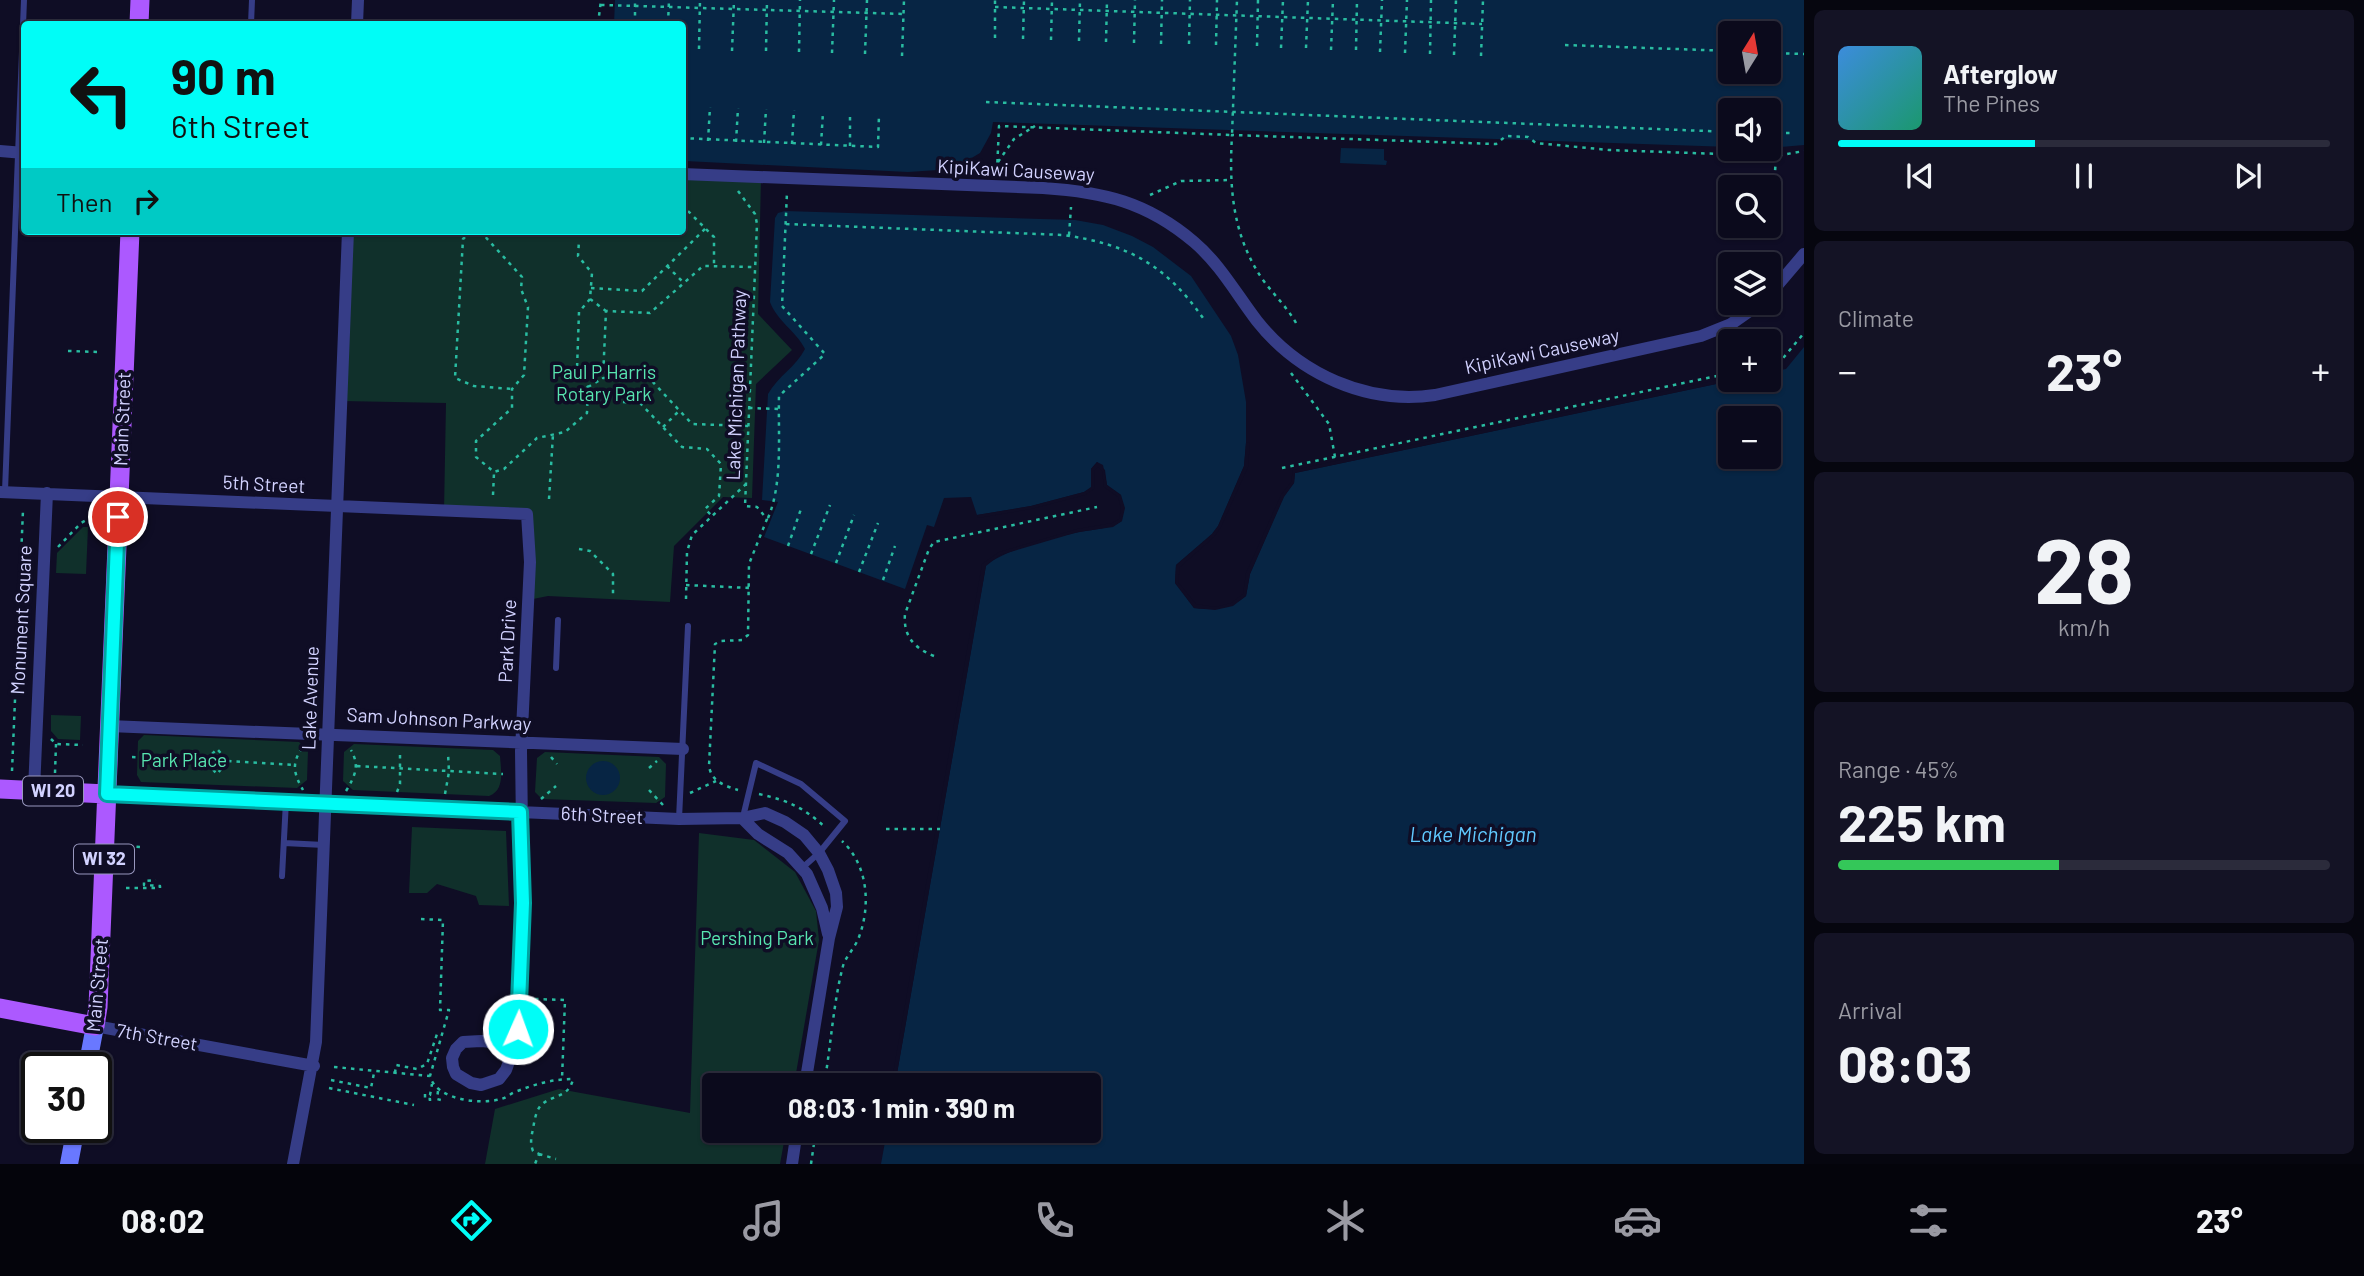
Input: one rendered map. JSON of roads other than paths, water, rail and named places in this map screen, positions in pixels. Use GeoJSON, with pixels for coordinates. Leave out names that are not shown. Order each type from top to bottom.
{"type":"FeatureCollection","features":[{"type":"Feature","properties":{"kind":"main road"},"geometry":{"type":"LineString","coordinates":[[139,21],[140,0]]}},
{"type":"Feature","properties":{"kind":"main road","name":"Main Street"},"geometry":{"type":"LineString","coordinates":[[90,1052],[99,1006],[130,235]]}},
{"type":"Feature","properties":{"kind":"main road","name":"6th Street"},"geometry":{"type":"LineString","coordinates":[[0,789],[107,794]]}},
{"type":"Feature","properties":{"kind":"main road","name":"7th Street"},"geometry":{"type":"LineString","coordinates":[[0,1008],[95,1026]]}},
{"type":"Feature","properties":{"kind":"main road"},"geometry":{"type":"LineString","coordinates":[[69,1164],[73,1143]]}},
{"type":"Feature","properties":{"kind":"street"},"geometry":{"type":"LineString","coordinates":[[357,21],[358,0]]}},
{"type":"Feature","properties":{"kind":"street"},"geometry":{"type":"LineString","coordinates":[[0,151],[21,153]]}},
{"type":"Feature","properties":{"kind":"street","name":"KipiKawi Causeway"},"geometry":{"type":"LineString","coordinates":[[686,174],[996,186],[1093,192],[1124,200],[1159,217],[1196,244],[1266,331],[1297,360],[1328,379],[1373,394],[1417,398],[1435,395],[1682,341],[1731,324],[1744,315]]}},
{"type":"Feature","properties":{"kind":"street","name":"Lake Avenue"},"geometry":{"type":"LineString","coordinates":[[293,1164],[314,1066],[348,235]]}},
{"type":"Feature","properties":{"kind":"street"},"geometry":{"type":"LineString","coordinates":[[1781,281],[1804,254]]}},
{"type":"Feature","properties":{"kind":"street","name":"5th Street"},"geometry":{"type":"LineString","coordinates":[[2,492],[527,514]]}},
{"type":"Feature","properties":{"kind":"street","name":"Monument Square"},"geometry":{"type":"LineString","coordinates":[[34,790],[47,493]]}},
{"type":"Feature","properties":{"kind":"street","name":"Park Drive"},"geometry":{"type":"LineString","coordinates":[[512,1044],[520,1016],[523,903],[521,742],[530,562],[527,514]]}},
{"type":"Feature","properties":{"kind":"street","name":"Sam Johnson Parkway"},"geometry":{"type":"LineString","coordinates":[[109,726],[682,749]]}},
{"type":"Feature","properties":{"kind":"street","name":"6th Street"},"geometry":{"type":"LineString","coordinates":[[107,794],[679,819],[742,818],[765,813],[785,822],[803,835],[819,853]]}},
{"type":"Feature","properties":{"kind":"street"},"geometry":{"type":"LineString","coordinates":[[742,818],[758,834],[788,853],[802,868],[815,889],[829,938]]}},
{"type":"Feature","properties":{"kind":"street"},"geometry":{"type":"LineString","coordinates":[[807,1073],[836,906],[836,893],[819,853]]}},
{"type":"Feature","properties":{"kind":"street","name":"7th Street"},"geometry":{"type":"LineString","coordinates":[[95,1026],[314,1066]]}},
{"type":"Feature","properties":{"kind":"street"},"geometry":{"type":"LineString","coordinates":[[463,1042],[512,1044],[512,1056],[506,1070],[492,1083],[481,1084],[462,1079],[453,1067],[452,1058],[463,1042]]}},
{"type":"Feature","properties":{"kind":"street"},"geometry":{"type":"LineString","coordinates":[[792,1164],[795,1143]]}},
{"type":"Feature","properties":{"kind":"lane"},"geometry":{"type":"LineString","coordinates":[[24,0],[24,21]]}},
{"type":"Feature","properties":{"kind":"lane"},"geometry":{"type":"LineString","coordinates":[[251,21],[252,0]]}},
{"type":"Feature","properties":{"kind":"lane"},"geometry":{"type":"LineString","coordinates":[[2,492],[21,170]]}},
{"type":"Feature","properties":{"kind":"lane"},"geometry":{"type":"LineString","coordinates":[[556,668],[558,620]]}},
{"type":"Feature","properties":{"kind":"lane"},"geometry":{"type":"LineString","coordinates":[[679,819],[688,626]]}},
{"type":"Feature","properties":{"kind":"lane"},"geometry":{"type":"LineString","coordinates":[[742,818],[756,764],[802,784],[845,821],[819,853],[802,868]]}},
{"type":"Feature","properties":{"kind":"lane"},"geometry":{"type":"LineString","coordinates":[[282,876],[286,801]]}},
{"type":"Feature","properties":{"kind":"lane"},"geometry":{"type":"LineString","coordinates":[[284,843],[324,845]]}},
{"type":"Feature","properties":{"kind":"water"},"geometry":{"type":"Polygon","coordinates":[[[615,0],[1804,0],[1804,145],[1781,147],[1781,98],[1718,98],[1718,147],[993,122],[991,133],[980,153],[953,169],[908,172],[686,161],[686,21],[614,21],[615,0]]]}},
{"type":"Feature","properties":{"kind":"water"},"geometry":{"type":"Polygon","coordinates":[[[1341,148],[1384,149],[1386,165],[1340,163],[1341,148]]]}},
{"type":"Feature","properties":{"kind":"water","name":"Lake Michigan"},"geometry":{"type":"Polygon","coordinates":[[[785,211],[1075,220],[1103,225],[1132,236],[1153,247],[1191,276],[1231,336],[1238,355],[1246,402],[1244,466],[1218,526],[1176,565],[1175,583],[1194,608],[1221,608],[1246,596],[1250,574],[1284,496],[1294,483],[1295,473],[1718,384],[1718,392],[1781,392],[1781,370],[1786,369],[1804,347],[1804,1164],[881,1164],[885,1143],[1101,1143],[1101,1073],[897,1073],[986,565],[1031,545],[1117,524],[1122,521],[1121,495],[1107,485],[1105,470],[1097,462],[1091,469],[1091,488],[1031,506],[977,515],[971,497],[944,498],[934,527],[927,525],[905,589],[764,537],[778,502],[762,500],[768,394],[805,349],[777,315],[770,302],[775,218],[778,213],[785,211]]]}},
{"type":"Feature","properties":{"kind":"water"},"geometry":{"type":"Polygon","coordinates":[[[603,761],[615,766],[620,778],[615,790],[603,795],[591,790],[586,778],[591,766],[603,761]]]}},
{"type":"Feature","properties":{"kind":"park label","name":"Paul P Harris Rotary Park"},"geometry":{"type":"Point","coordinates":[604,383]}},
{"type":"Feature","properties":{"kind":"park label","name":"Park Place"},"geometry":{"type":"Point","coordinates":[184,760]}},
{"type":"Feature","properties":{"kind":"park label","name":"Pershing Park"},"geometry":{"type":"Point","coordinates":[757,938]}}]}
